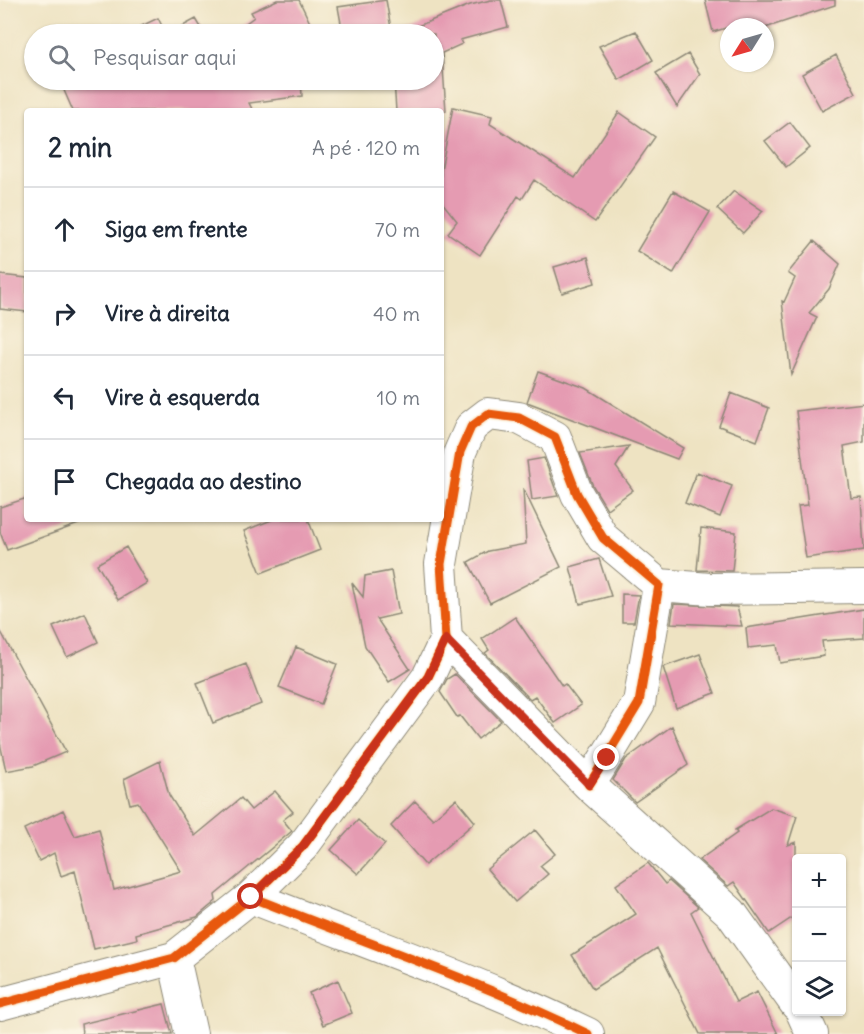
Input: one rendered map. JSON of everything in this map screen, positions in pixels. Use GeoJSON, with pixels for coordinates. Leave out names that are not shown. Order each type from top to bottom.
{"type":"FeatureCollection","features":[{"type":"Feature","properties":{"kind":"street"},"geometry":{"type":"LineString","coordinates":[[0,1004],[174,958],[251,897],[303,846],[428,677],[446,639],[441,564],[460,452],[471,427],[488,414],[519,418],[555,437],[577,494],[603,538],[658,585],[710,589],[864,587]]}},
{"type":"Feature","properties":{"kind":"street"},"geometry":{"type":"LineString","coordinates":[[589,785],[639,704],[658,585]]}},
{"type":"Feature","properties":{"kind":"street"},"geometry":{"type":"LineString","coordinates":[[446,639],[589,785],[730,913],[792,998]]}},
{"type":"Feature","properties":{"kind":"street"},"geometry":{"type":"LineString","coordinates":[[251,897],[361,941],[475,982],[588,1034]]}},
{"type":"Feature","properties":{"kind":"street"},"geometry":{"type":"LineString","coordinates":[[174,958],[191,1034]]}},
{"type":"Feature","properties":{"kind":"street"},"geometry":{"type":"LineString","coordinates":[[804,1016],[812,1034]]}},
{"type":"Feature","properties":{"kind":"building"},"geometry":{"type":"Polygon","coordinates":[[[277,0],[299,0],[311,24],[245,24],[254,17],[251,12],[277,0]]]}},
{"type":"Feature","properties":{"kind":"building"},"geometry":{"type":"Polygon","coordinates":[[[386,0],[390,24],[341,24],[338,7],[386,0]]]}},
{"type":"Feature","properties":{"kind":"building"},"geometry":{"type":"Polygon","coordinates":[[[501,0],[508,27],[460,40],[462,44],[444,52],[444,24],[423,24],[470,5],[501,0]]]}},
{"type":"Feature","properties":{"kind":"building"},"geometry":{"type":"Polygon","coordinates":[[[705,0],[835,0],[835,5],[774,25],[774,18],[720,18],[720,30],[713,32],[705,0]]]}},
{"type":"Feature","properties":{"kind":"building"},"geometry":{"type":"Polygon","coordinates":[[[158,18],[161,24],[146,24],[158,18]]]}},
{"type":"Feature","properties":{"kind":"building"},"geometry":{"type":"Polygon","coordinates":[[[196,19],[199,24],[187,24],[196,19]]]}},
{"type":"Feature","properties":{"kind":"building"},"geometry":{"type":"Polygon","coordinates":[[[636,31],[653,60],[619,80],[599,46],[636,31]]]}},
{"type":"Feature","properties":{"kind":"building"},"geometry":{"type":"Polygon","coordinates":[[[688,54],[700,74],[677,107],[656,73],[688,54]]]}},
{"type":"Feature","properties":{"kind":"building"},"geometry":{"type":"Polygon","coordinates":[[[836,55],[856,93],[822,111],[802,74],[836,55]]]}},
{"type":"Feature","properties":{"kind":"building"},"geometry":{"type":"Polygon","coordinates":[[[444,82],[446,111],[444,108],[396,108],[395,90],[444,90],[444,82]]]}},
{"type":"Feature","properties":{"kind":"building"},"geometry":{"type":"Polygon","coordinates":[[[64,90],[302,90],[302,96],[249,103],[252,108],[72,108],[64,90]]]}},
{"type":"Feature","properties":{"kind":"building"},"geometry":{"type":"Polygon","coordinates":[[[453,107],[492,116],[490,124],[575,178],[619,112],[655,137],[595,222],[534,180],[522,199],[518,196],[480,255],[448,233],[457,221],[444,205],[444,154],[453,107]]]}},
{"type":"Feature","properties":{"kind":"building"},"geometry":{"type":"Polygon","coordinates":[[[790,122],[810,148],[786,167],[765,141],[790,122]]]}},
{"type":"Feature","properties":{"kind":"building"},"geometry":{"type":"Polygon","coordinates":[[[673,191],[710,212],[673,274],[637,251],[673,191]]]}},
{"type":"Feature","properties":{"kind":"building"},"geometry":{"type":"Polygon","coordinates":[[[734,191],[763,211],[743,233],[717,209],[734,191]]]}},
{"type":"Feature","properties":{"kind":"building"},"geometry":{"type":"Polygon","coordinates":[[[814,241],[840,264],[829,289],[809,313],[817,317],[791,375],[782,301],[784,302],[795,278],[788,273],[814,241]]]}},
{"type":"Feature","properties":{"kind":"building"},"geometry":{"type":"Polygon","coordinates":[[[588,257],[595,283],[562,293],[554,267],[588,257]]]}},
{"type":"Feature","properties":{"kind":"building"},"geometry":{"type":"Polygon","coordinates":[[[0,275],[24,278],[24,312],[0,309],[0,275]]]}},
{"type":"Feature","properties":{"kind":"building"},"geometry":{"type":"Polygon","coordinates":[[[538,371],[586,388],[683,448],[677,459],[527,402],[538,371]]]}},
{"type":"Feature","properties":{"kind":"building"},"geometry":{"type":"Polygon","coordinates":[[[731,393],[769,408],[757,441],[719,426],[731,393]]]}},
{"type":"Feature","properties":{"kind":"building"},"geometry":{"type":"Polygon","coordinates":[[[864,403],[864,442],[844,446],[851,498],[861,497],[864,550],[806,558],[798,506],[808,505],[796,411],[864,403]]]}},
{"type":"Feature","properties":{"kind":"building"},"geometry":{"type":"Polygon","coordinates":[[[629,446],[616,467],[633,490],[607,509],[593,486],[580,453],[629,446]]]}},
{"type":"Feature","properties":{"kind":"building"},"geometry":{"type":"Polygon","coordinates":[[[544,458],[558,496],[532,500],[527,461],[544,458]]]}},
{"type":"Feature","properties":{"kind":"building"},"geometry":{"type":"Polygon","coordinates":[[[697,472],[732,486],[720,517],[685,503],[697,472]]]}},
{"type":"Feature","properties":{"kind":"building"},"geometry":{"type":"Polygon","coordinates":[[[523,488],[561,567],[490,603],[468,562],[488,551],[526,544],[523,488]]]}},
{"type":"Feature","properties":{"kind":"building"},"geometry":{"type":"Polygon","coordinates":[[[24,499],[24,522],[84,522],[7,550],[0,532],[0,507],[24,499]]]}},
{"type":"Feature","properties":{"kind":"building"},"geometry":{"type":"Polygon","coordinates":[[[266,522],[309,522],[320,550],[261,573],[244,531],[266,522]]]}},
{"type":"Feature","properties":{"kind":"building"},"geometry":{"type":"Polygon","coordinates":[[[701,528],[736,532],[732,571],[697,570],[701,528]]]}},
{"type":"Feature","properties":{"kind":"building"},"geometry":{"type":"Polygon","coordinates":[[[126,547],[147,583],[118,600],[97,564],[126,547]]]}},
{"type":"Feature","properties":{"kind":"building"},"geometry":{"type":"Polygon","coordinates":[[[599,559],[611,596],[580,604],[570,567],[599,559]]]}},
{"type":"Feature","properties":{"kind":"building"},"geometry":{"type":"Polygon","coordinates":[[[391,571],[399,614],[377,619],[410,669],[389,682],[365,646],[352,583],[363,597],[365,576],[391,571]]]}},
{"type":"Feature","properties":{"kind":"building"},"geometry":{"type":"Polygon","coordinates":[[[622,594],[639,595],[634,622],[622,622],[622,594]]]}},
{"type":"Feature","properties":{"kind":"building"},"geometry":{"type":"Polygon","coordinates":[[[674,604],[737,607],[742,626],[671,623],[674,604]]]}},
{"type":"Feature","properties":{"kind":"building"},"geometry":{"type":"Polygon","coordinates":[[[864,609],[864,638],[822,641],[824,656],[780,663],[777,645],[748,648],[746,628],[864,609]]]}},
{"type":"Feature","properties":{"kind":"building"},"geometry":{"type":"Polygon","coordinates":[[[85,613],[98,642],[67,657],[53,627],[85,613]]]}},
{"type":"Feature","properties":{"kind":"building"},"geometry":{"type":"Polygon","coordinates":[[[515,617],[562,686],[565,684],[581,705],[555,723],[535,696],[530,699],[485,653],[489,650],[482,639],[515,617]]]}},
{"type":"Feature","properties":{"kind":"building"},"geometry":{"type":"Polygon","coordinates":[[[0,630],[66,752],[33,766],[6,771],[0,743],[0,630]]]}},
{"type":"Feature","properties":{"kind":"building"},"geometry":{"type":"Polygon","coordinates":[[[296,647],[337,664],[321,704],[279,687],[296,647]]]}},
{"type":"Feature","properties":{"kind":"building"},"geometry":{"type":"Polygon","coordinates":[[[700,654],[715,693],[676,708],[663,667],[700,654]]]}},
{"type":"Feature","properties":{"kind":"building"},"geometry":{"type":"Polygon","coordinates":[[[246,664],[261,704],[213,723],[197,683],[246,664]]]}},
{"type":"Feature","properties":{"kind":"building"},"geometry":{"type":"Polygon","coordinates":[[[455,674],[501,721],[478,739],[460,716],[457,717],[440,692],[447,679],[455,674]]]}},
{"type":"Feature","properties":{"kind":"building"},"geometry":{"type":"Polygon","coordinates":[[[672,726],[688,765],[635,802],[613,780],[626,759],[672,726]]]}},
{"type":"Feature","properties":{"kind":"building"},"geometry":{"type":"Polygon","coordinates":[[[160,761],[169,795],[195,836],[241,798],[251,810],[275,791],[293,812],[283,820],[292,831],[215,895],[216,901],[197,917],[136,934],[137,939],[94,949],[75,871],[61,876],[54,853],[39,861],[24,829],[63,810],[75,836],[99,829],[114,890],[181,871],[138,802],[130,804],[124,779],[160,761]]]}},
{"type":"Feature","properties":{"kind":"building"},"geometry":{"type":"Polygon","coordinates":[[[456,799],[475,822],[425,865],[391,826],[415,801],[433,819],[456,799]]]}},
{"type":"Feature","properties":{"kind":"building"},"geometry":{"type":"Polygon","coordinates":[[[771,808],[797,816],[788,845],[796,842],[796,854],[792,854],[792,918],[769,933],[734,882],[728,886],[699,860],[737,833],[735,830],[771,808]]]}},
{"type":"Feature","properties":{"kind":"building"},"geometry":{"type":"Polygon","coordinates":[[[358,820],[385,844],[358,874],[331,850],[358,820]]]}},
{"type":"Feature","properties":{"kind":"building"},"geometry":{"type":"Polygon","coordinates":[[[535,830],[555,854],[540,866],[548,874],[515,902],[487,869],[535,830]]]}},
{"type":"Feature","properties":{"kind":"building"},"geometry":{"type":"Polygon","coordinates":[[[648,863],[665,884],[669,881],[698,907],[691,912],[736,1002],[757,992],[778,1034],[700,1034],[657,948],[593,989],[572,955],[636,914],[616,885],[648,863]]]}},
{"type":"Feature","properties":{"kind":"building"},"geometry":{"type":"Polygon","coordinates":[[[338,980],[352,1013],[323,1025],[309,993],[338,980]]]}},
{"type":"Feature","properties":{"kind":"building"},"geometry":{"type":"Polygon","coordinates":[[[164,1004],[172,1034],[82,1034],[81,1024],[164,1004]]]}},
{"type":"Feature","properties":{"kind":"cycle path"},"geometry":{"type":"LineString","coordinates":[[0,1004],[174,958],[251,897],[303,846],[428,677],[446,639],[441,564],[460,452],[471,427],[488,414],[519,418],[555,437],[577,494],[603,538],[659,585],[639,703],[589,785]]}},
{"type":"Feature","properties":{"kind":"cycle path"},"geometry":{"type":"LineString","coordinates":[[251,897],[463,979],[588,1034]]}},
{"type":"Feature","properties":{"kind":"route"},"geometry":{"type":"LineString","coordinates":[[251,897],[303,846],[428,677],[446,639],[589,785],[607,758]]}}]}
